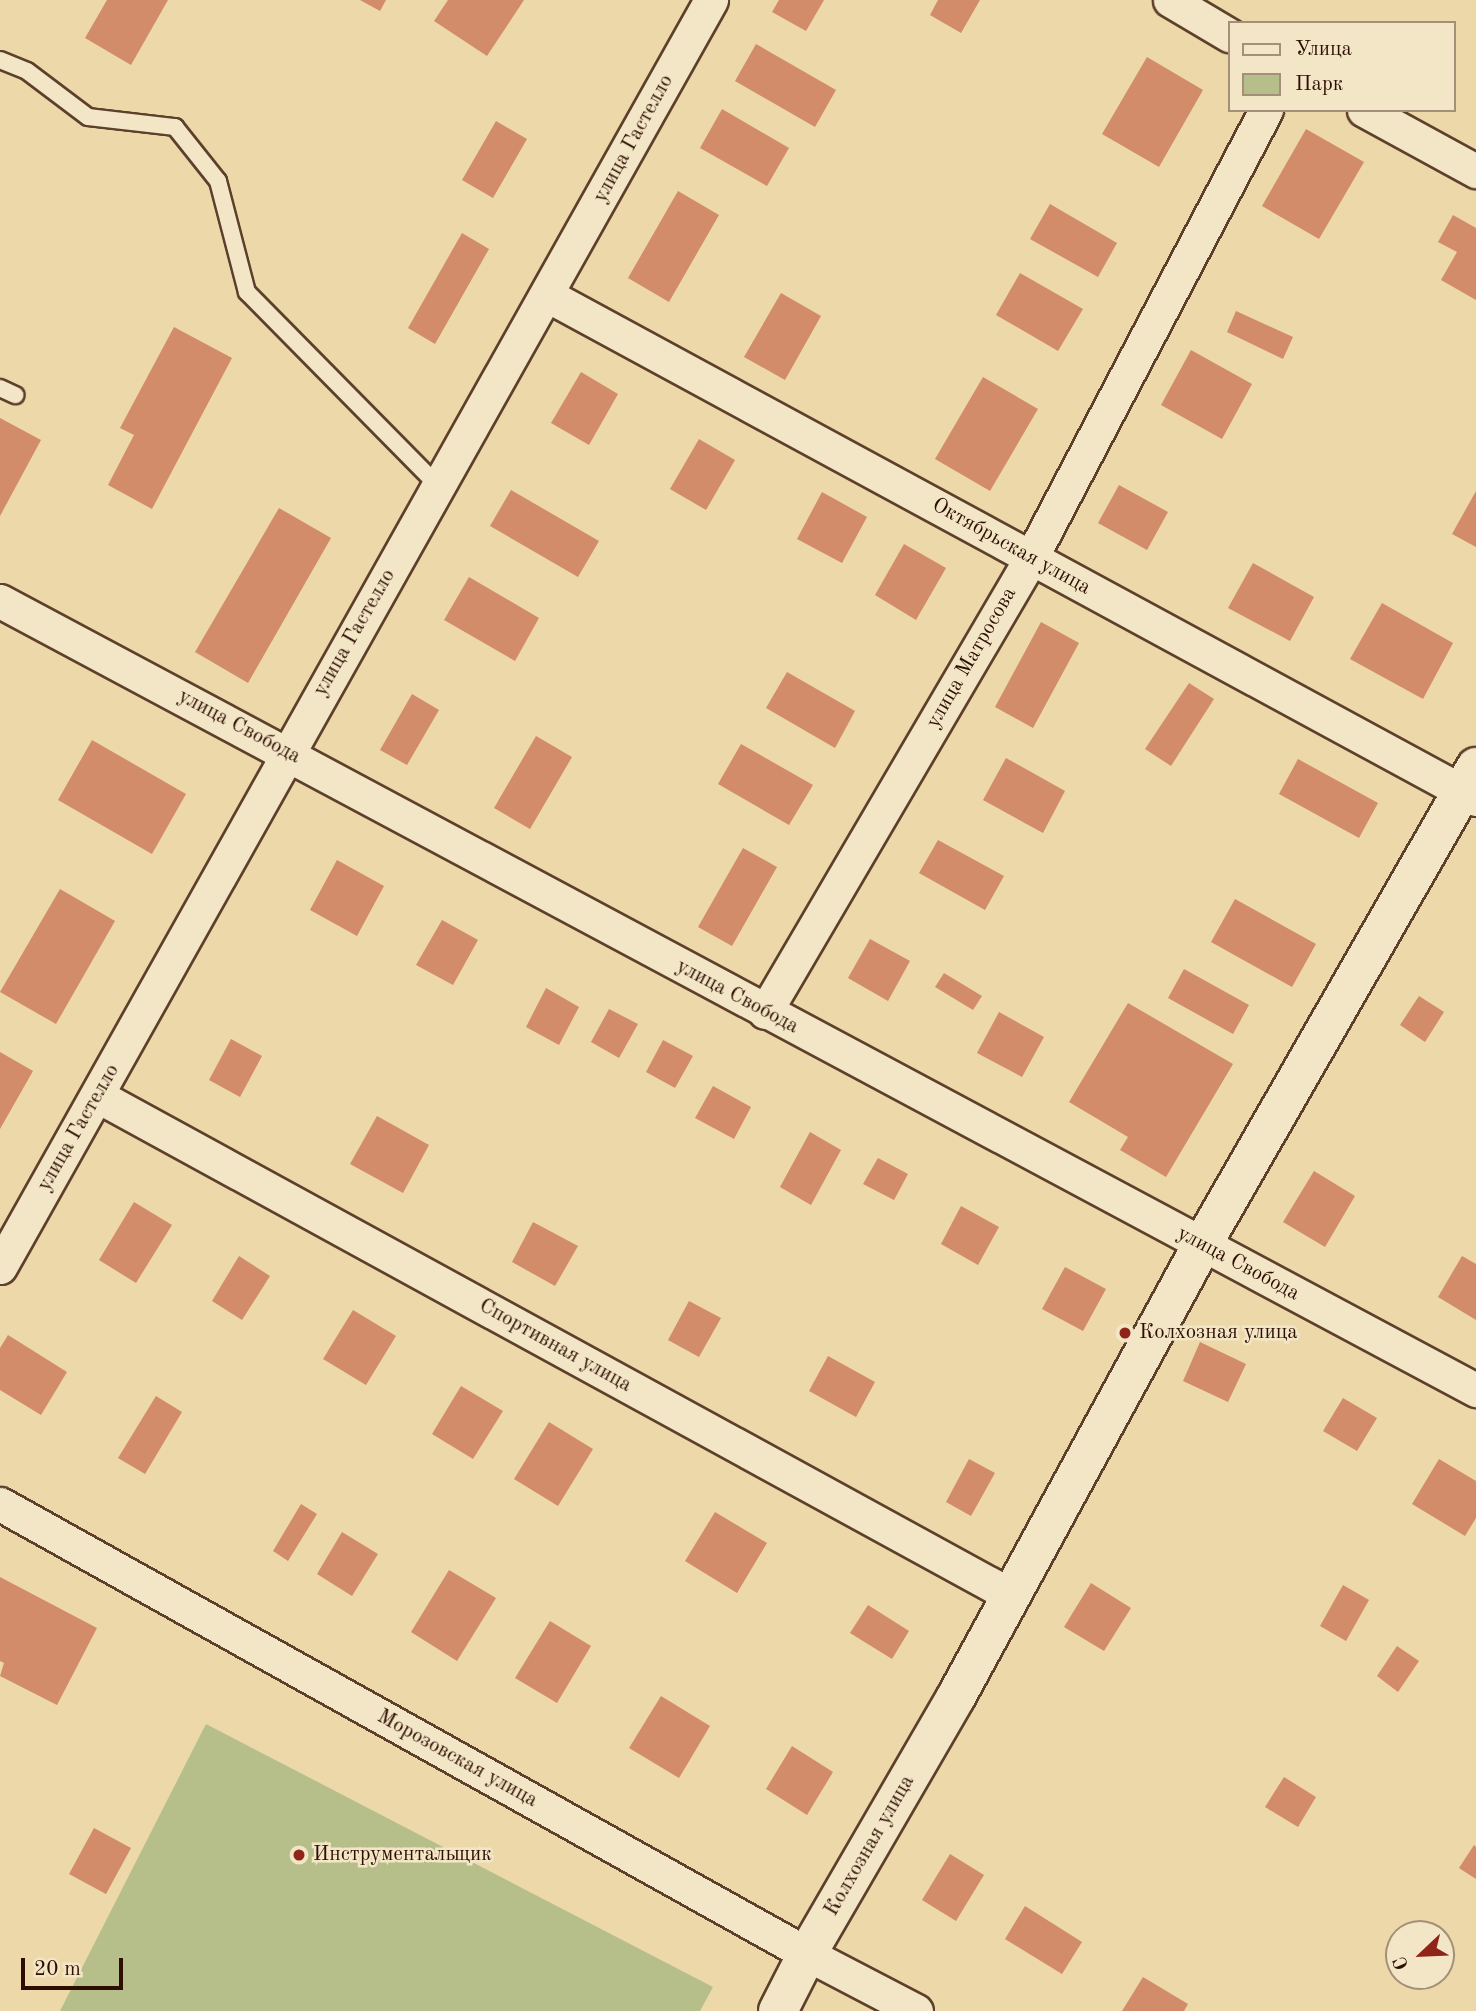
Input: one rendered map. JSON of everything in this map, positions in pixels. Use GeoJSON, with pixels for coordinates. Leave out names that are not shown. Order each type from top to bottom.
{"type":"FeatureCollection","features":[{"type":"Feature","properties":{"kind":"main road","name":"Колхозная улица"},"geometry":{"type":"LineString","coordinates":[[778,2011],[807,1954],[1012,1596],[1202,1245],[1471,786]]}},
{"type":"Feature","properties":{"kind":"street","name":"улица Гастелло"},"geometry":{"type":"LineString","coordinates":[[0,1266],[98,1096],[287,753],[711,0]]}},
{"type":"Feature","properties":{"kind":"street"},"geometry":{"type":"LineString","coordinates":[[1170,0],[1228,33]]}},
{"type":"Feature","properties":{"kind":"street","name":"улица Матросова"},"geometry":{"type":"LineString","coordinates":[[765,1012],[1031,558],[1265,112]]}},
{"type":"Feature","properties":{"kind":"street"},"geometry":{"type":"LineString","coordinates":[[1368,112],[1476,171]]}},
{"type":"Feature","properties":{"kind":"street","name":"Октябрьская улица"},"geometry":{"type":"LineString","coordinates":[[547,295],[1031,558],[1471,786]]}},
{"type":"Feature","properties":{"kind":"street","name":"улица Свобода"},"geometry":{"type":"LineString","coordinates":[[0,601],[1476,1390]]}},
{"type":"Feature","properties":{"kind":"street","name":"Спортивная улица"},"geometry":{"type":"LineString","coordinates":[[98,1096],[1012,1596]]}},
{"type":"Feature","properties":{"kind":"street","name":"Морозовская улица"},"geometry":{"type":"LineString","coordinates":[[0,1504],[807,1954],[916,2011]]}},
{"type":"Feature","properties":{"kind":"lane"},"geometry":{"type":"LineString","coordinates":[[0,60],[27,71],[88,117],[175,127],[218,181],[247,292],[438,486]]}},
{"type":"Feature","properties":{"kind":"lane"},"geometry":{"type":"LineString","coordinates":[[0,388],[15,396]]}},
{"type":"Feature","properties":{"kind":"green space","name":"Инструментальщик"},"geometry":{"type":"Polygon","coordinates":[[[206,1724],[713,1987],[700,2011],[60,2011],[206,1724]]]}},
{"type":"Feature","properties":{"kind":"building"},"geometry":{"type":"Polygon","coordinates":[[[107,0],[168,0],[131,65],[85,38],[107,0]]]}},
{"type":"Feature","properties":{"kind":"building"},"geometry":{"type":"Polygon","coordinates":[[[360,0],[386,0],[380,11],[360,0]]]}},
{"type":"Feature","properties":{"kind":"building"},"geometry":{"type":"Polygon","coordinates":[[[448,0],[524,0],[487,56],[434,21],[448,0]]]}},
{"type":"Feature","properties":{"kind":"building"},"geometry":{"type":"Polygon","coordinates":[[[779,0],[824,0],[806,31],[772,12],[779,0]]]}},
{"type":"Feature","properties":{"kind":"building"},"geometry":{"type":"Polygon","coordinates":[[[938,0],[980,0],[961,33],[930,15],[938,0]]]}},
{"type":"Feature","properties":{"kind":"building"},"geometry":{"type":"Polygon","coordinates":[[[756,44],[836,90],[815,127],[735,81],[756,44]]]}},
{"type":"Feature","properties":{"kind":"building"},"geometry":{"type":"Polygon","coordinates":[[[1147,57],[1203,90],[1159,167],[1102,134],[1147,57]]]}},
{"type":"Feature","properties":{"kind":"building"},"geometry":{"type":"Polygon","coordinates":[[[722,109],[789,148],[767,186],[700,148],[722,109]]]}},
{"type":"Feature","properties":{"kind":"building"},"geometry":{"type":"Polygon","coordinates":[[[496,121],[527,139],[493,198],[462,180],[496,121]]]}},
{"type":"Feature","properties":{"kind":"building"},"geometry":{"type":"Polygon","coordinates":[[[1306,129],[1364,162],[1319,239],[1262,206],[1306,129]]]}},
{"type":"Feature","properties":{"kind":"building"},"geometry":{"type":"Polygon","coordinates":[[[678,191],[719,215],[669,302],[628,278],[678,191]]]}},
{"type":"Feature","properties":{"kind":"building"},"geometry":{"type":"Polygon","coordinates":[[[1050,204],[1117,243],[1098,277],[1030,239],[1050,204]]]}},
{"type":"Feature","properties":{"kind":"building"},"geometry":{"type":"Polygon","coordinates":[[[1453,215],[1476,228],[1476,300],[1441,280],[1457,252],[1438,242],[1453,215]]]}},
{"type":"Feature","properties":{"kind":"building"},"geometry":{"type":"Polygon","coordinates":[[[462,233],[489,249],[435,344],[408,328],[462,233]]]}},
{"type":"Feature","properties":{"kind":"building"},"geometry":{"type":"Polygon","coordinates":[[[1020,273],[1083,309],[1058,351],[996,315],[1020,273]]]}},
{"type":"Feature","properties":{"kind":"building"},"geometry":{"type":"Polygon","coordinates":[[[781,293],[821,316],[785,380],[744,357],[781,293]]]}},
{"type":"Feature","properties":{"kind":"building"},"geometry":{"type":"Polygon","coordinates":[[[1236,311],[1293,337],[1283,359],[1227,332],[1236,311]]]}},
{"type":"Feature","properties":{"kind":"building"},"geometry":{"type":"Polygon","coordinates":[[[174,327],[232,358],[152,509],[108,485],[134,435],[120,428],[174,327]]]}},
{"type":"Feature","properties":{"kind":"building"},"geometry":{"type":"Polygon","coordinates":[[[1191,350],[1252,384],[1222,439],[1161,405],[1191,350]]]}},
{"type":"Feature","properties":{"kind":"building"},"geometry":{"type":"Polygon","coordinates":[[[581,372],[618,394],[589,445],[551,423],[581,372]]]}},
{"type":"Feature","properties":{"kind":"building"},"geometry":{"type":"Polygon","coordinates":[[[983,377],[1038,409],[990,491],[935,459],[983,377]]]}},
{"type":"Feature","properties":{"kind":"building"},"geometry":{"type":"Polygon","coordinates":[[[0,418],[41,440],[0,516],[0,418]]]}},
{"type":"Feature","properties":{"kind":"building"},"geometry":{"type":"Polygon","coordinates":[[[699,439],[735,460],[706,510],[670,489],[699,439]]]}},
{"type":"Feature","properties":{"kind":"building"},"geometry":{"type":"Polygon","coordinates":[[[1119,485],[1168,512],[1147,550],[1098,523],[1119,485]]]}},
{"type":"Feature","properties":{"kind":"building"},"geometry":{"type":"Polygon","coordinates":[[[511,490],[599,541],[578,577],[490,526],[511,490]]]}},
{"type":"Feature","properties":{"kind":"building"},"geometry":{"type":"Polygon","coordinates":[[[1476,491],[1476,547],[1452,534],[1476,491]]]}},
{"type":"Feature","properties":{"kind":"building"},"geometry":{"type":"Polygon","coordinates":[[[822,492],[867,517],[842,563],[797,539],[822,492]]]}},
{"type":"Feature","properties":{"kind":"building"},"geometry":{"type":"Polygon","coordinates":[[[279,508],[331,538],[248,683],[195,652],[279,508]]]}},
{"type":"Feature","properties":{"kind":"building"},"geometry":{"type":"Polygon","coordinates":[[[904,544],[946,568],[916,620],[875,595],[904,544]]]}},
{"type":"Feature","properties":{"kind":"building"},"geometry":{"type":"Polygon","coordinates":[[[1253,563],[1314,597],[1290,641],[1228,608],[1253,563]]]}},
{"type":"Feature","properties":{"kind":"building"},"geometry":{"type":"Polygon","coordinates":[[[469,577],[539,618],[515,661],[444,620],[469,577]]]}},
{"type":"Feature","properties":{"kind":"building"},"geometry":{"type":"Polygon","coordinates":[[[1382,603],[1453,643],[1423,699],[1350,659],[1382,603]]]}},
{"type":"Feature","properties":{"kind":"building"},"geometry":{"type":"Polygon","coordinates":[[[1041,622],[1079,643],[1033,728],[995,707],[1041,622]]]}},
{"type":"Feature","properties":{"kind":"building"},"geometry":{"type":"Polygon","coordinates":[[[787,672],[855,711],[835,748],[766,708],[787,672]]]}},
{"type":"Feature","properties":{"kind":"building"},"geometry":{"type":"Polygon","coordinates":[[[1189,683],[1214,699],[1171,766],[1145,749],[1189,683]]]}},
{"type":"Feature","properties":{"kind":"building"},"geometry":{"type":"Polygon","coordinates":[[[412,694],[439,710],[407,765],[380,750],[412,694]]]}},
{"type":"Feature","properties":{"kind":"building"},"geometry":{"type":"Polygon","coordinates":[[[536,736],[572,757],[530,829],[494,808],[536,736]]]}},
{"type":"Feature","properties":{"kind":"building"},"geometry":{"type":"Polygon","coordinates":[[[92,740],[186,794],[152,854],[58,800],[92,740]]]}},
{"type":"Feature","properties":{"kind":"building"},"geometry":{"type":"Polygon","coordinates":[[[741,744],[813,785],[789,825],[718,784],[741,744]]]}},
{"type":"Feature","properties":{"kind":"building"},"geometry":{"type":"Polygon","coordinates":[[[1006,758],[1065,791],[1043,833],[983,800],[1006,758]]]}},
{"type":"Feature","properties":{"kind":"building"},"geometry":{"type":"Polygon","coordinates":[[[1298,759],[1378,803],[1359,838],[1279,794],[1298,759]]]}},
{"type":"Feature","properties":{"kind":"building"},"geometry":{"type":"Polygon","coordinates":[[[938,840],[1004,876],[985,910],[919,873],[938,840]]]}},
{"type":"Feature","properties":{"kind":"building"},"geometry":{"type":"Polygon","coordinates":[[[743,848],[777,867],[732,946],[698,927],[743,848]]]}},
{"type":"Feature","properties":{"kind":"building"},"geometry":{"type":"Polygon","coordinates":[[[337,860],[384,886],[357,936],[310,910],[337,860]]]}},
{"type":"Feature","properties":{"kind":"building"},"geometry":{"type":"Polygon","coordinates":[[[60,889],[115,921],[56,1024],[0,992],[60,889]]]}},
{"type":"Feature","properties":{"kind":"building"},"geometry":{"type":"Polygon","coordinates":[[[1235,899],[1316,944],[1292,987],[1211,942],[1235,899]]]}},
{"type":"Feature","properties":{"kind":"building"},"geometry":{"type":"Polygon","coordinates":[[[442,920],[478,940],[453,985],[416,965],[442,920]]]}},
{"type":"Feature","properties":{"kind":"building"},"geometry":{"type":"Polygon","coordinates":[[[870,939],[910,961],[888,1001],[848,978],[870,939]]]}},
{"type":"Feature","properties":{"kind":"building"},"geometry":{"type":"Polygon","coordinates":[[[1184,969],[1249,1005],[1233,1034],[1168,998],[1184,969]]]}},
{"type":"Feature","properties":{"kind":"building"},"geometry":{"type":"Polygon","coordinates":[[[944,973],[982,996],[973,1010],[935,987],[944,973]]]}},
{"type":"Feature","properties":{"kind":"building"},"geometry":{"type":"Polygon","coordinates":[[[546,988],[579,1007],[559,1045],[526,1027],[546,988]]]}},
{"type":"Feature","properties":{"kind":"building"},"geometry":{"type":"Polygon","coordinates":[[[1419,996],[1444,1012],[1425,1042],[1400,1025],[1419,996]]]}},
{"type":"Feature","properties":{"kind":"building"},"geometry":{"type":"Polygon","coordinates":[[[1128,1003],[1233,1064],[1166,1177],[1120,1150],[1128,1137],[1069,1102],[1128,1003]]]}},
{"type":"Feature","properties":{"kind":"building"},"geometry":{"type":"Polygon","coordinates":[[[609,1009],[638,1024],[619,1058],[591,1042],[609,1009]]]}},
{"type":"Feature","properties":{"kind":"building"},"geometry":{"type":"Polygon","coordinates":[[[999,1012],[1044,1037],[1022,1077],[977,1053],[999,1012]]]}},
{"type":"Feature","properties":{"kind":"building"},"geometry":{"type":"Polygon","coordinates":[[[231,1039],[262,1056],[240,1097],[209,1080],[231,1039]]]}},
{"type":"Feature","properties":{"kind":"building"},"geometry":{"type":"Polygon","coordinates":[[[663,1040],[693,1056],[675,1088],[646,1072],[663,1040]]]}},
{"type":"Feature","properties":{"kind":"building"},"geometry":{"type":"Polygon","coordinates":[[[0,1052],[33,1071],[0,1129],[0,1052]]]}},
{"type":"Feature","properties":{"kind":"building"},"geometry":{"type":"Polygon","coordinates":[[[713,1086],[751,1107],[734,1139],[695,1118],[713,1086]]]}},
{"type":"Feature","properties":{"kind":"building"},"geometry":{"type":"Polygon","coordinates":[[[377,1116],[429,1145],[403,1193],[350,1164],[377,1116]]]}},
{"type":"Feature","properties":{"kind":"building"},"geometry":{"type":"Polygon","coordinates":[[[810,1132],[841,1150],[811,1205],[780,1187],[810,1132]]]}},
{"type":"Feature","properties":{"kind":"building"},"geometry":{"type":"Polygon","coordinates":[[[878,1158],[908,1174],[894,1200],[863,1184],[878,1158]]]}},
{"type":"Feature","properties":{"kind":"building"},"geometry":{"type":"Polygon","coordinates":[[[1314,1171],[1355,1196],[1325,1247],[1283,1222],[1314,1171]]]}},
{"type":"Feature","properties":{"kind":"building"},"geometry":{"type":"Polygon","coordinates":[[[134,1202],[172,1225],[136,1283],[99,1260],[134,1202]]]}},
{"type":"Feature","properties":{"kind":"building"},"geometry":{"type":"Polygon","coordinates":[[[961,1206],[999,1227],[978,1265],[941,1244],[961,1206]]]}},
{"type":"Feature","properties":{"kind":"building"},"geometry":{"type":"Polygon","coordinates":[[[533,1222],[578,1246],[555,1286],[512,1262],[533,1222]]]}},
{"type":"Feature","properties":{"kind":"building"},"geometry":{"type":"Polygon","coordinates":[[[239,1256],[270,1276],[242,1320],[212,1301],[239,1256]]]}},
{"type":"Feature","properties":{"kind":"building"},"geometry":{"type":"Polygon","coordinates":[[[1462,1256],[1476,1264],[1476,1320],[1438,1297],[1462,1256]]]}},
{"type":"Feature","properties":{"kind":"building"},"geometry":{"type":"Polygon","coordinates":[[[1065,1267],[1106,1289],[1083,1331],[1042,1309],[1065,1267]]]}},
{"type":"Feature","properties":{"kind":"building"},"geometry":{"type":"Polygon","coordinates":[[[689,1301],[721,1318],[699,1357],[668,1340],[689,1301]]]}},
{"type":"Feature","properties":{"kind":"building"},"geometry":{"type":"Polygon","coordinates":[[[353,1310],[396,1336],[366,1385],[323,1359],[353,1310]]]}},
{"type":"Feature","properties":{"kind":"building"},"geometry":{"type":"Polygon","coordinates":[[[8,1335],[67,1372],[41,1415],[0,1390],[0,1348],[8,1335]]]}},
{"type":"Feature","properties":{"kind":"building"},"geometry":{"type":"Polygon","coordinates":[[[1200,1342],[1246,1364],[1228,1402],[1183,1381],[1200,1342]]]}},
{"type":"Feature","properties":{"kind":"building"},"geometry":{"type":"Polygon","coordinates":[[[828,1356],[875,1382],[856,1417],[809,1391],[828,1356]]]}},
{"type":"Feature","properties":{"kind":"building"},"geometry":{"type":"Polygon","coordinates":[[[461,1386],[503,1411],[473,1459],[432,1434],[461,1386]]]}},
{"type":"Feature","properties":{"kind":"building"},"geometry":{"type":"Polygon","coordinates":[[[156,1396],[182,1412],[145,1474],[118,1458],[156,1396]]]}},
{"type":"Feature","properties":{"kind":"building"},"geometry":{"type":"Polygon","coordinates":[[[1343,1398],[1377,1418],[1357,1451],[1323,1431],[1343,1398]]]}},
{"type":"Feature","properties":{"kind":"building"},"geometry":{"type":"Polygon","coordinates":[[[549,1422],[593,1449],[558,1506],[514,1479],[549,1422]]]}},
{"type":"Feature","properties":{"kind":"building"},"geometry":{"type":"Polygon","coordinates":[[[969,1459],[995,1473],[971,1516],[946,1502],[969,1459]]]}},
{"type":"Feature","properties":{"kind":"building"},"geometry":{"type":"Polygon","coordinates":[[[1439,1459],[1476,1481],[1476,1518],[1465,1536],[1412,1504],[1439,1459]]]}},
{"type":"Feature","properties":{"kind":"building"},"geometry":{"type":"Polygon","coordinates":[[[301,1504],[317,1514],[288,1561],[273,1551],[301,1504]]]}},
{"type":"Feature","properties":{"kind":"building"},"geometry":{"type":"Polygon","coordinates":[[[715,1512],[767,1543],[737,1593],[685,1561],[715,1512]]]}},
{"type":"Feature","properties":{"kind":"building"},"geometry":{"type":"Polygon","coordinates":[[[342,1532],[378,1554],[352,1596],[317,1574],[342,1532]]]}},
{"type":"Feature","properties":{"kind":"building"},"geometry":{"type":"Polygon","coordinates":[[[449,1570],[496,1598],[457,1661],[411,1632],[449,1570]]]}},
{"type":"Feature","properties":{"kind":"building"},"geometry":{"type":"Polygon","coordinates":[[[0,1577],[97,1628],[57,1705],[0,1676],[4,1663],[0,1661],[0,1577]]]}},
{"type":"Feature","properties":{"kind":"building"},"geometry":{"type":"Polygon","coordinates":[[[1091,1583],[1131,1608],[1104,1651],[1064,1627],[1091,1583]]]}},
{"type":"Feature","properties":{"kind":"building"},"geometry":{"type":"Polygon","coordinates":[[[1343,1585],[1369,1600],[1346,1641],[1320,1626],[1343,1585]]]}},
{"type":"Feature","properties":{"kind":"building"},"geometry":{"type":"Polygon","coordinates":[[[868,1605],[909,1631],[892,1659],[850,1633],[868,1605]]]}},
{"type":"Feature","properties":{"kind":"building"},"geometry":{"type":"Polygon","coordinates":[[[550,1621],[591,1646],[557,1703],[515,1678],[550,1621]]]}},
{"type":"Feature","properties":{"kind":"building"},"geometry":{"type":"Polygon","coordinates":[[[1397,1646],[1419,1661],[1398,1692],[1377,1676],[1397,1646]]]}},
{"type":"Feature","properties":{"kind":"building"},"geometry":{"type":"Polygon","coordinates":[[[661,1696],[710,1726],[679,1778],[629,1748],[661,1696]]]}},
{"type":"Feature","properties":{"kind":"building"},"geometry":{"type":"Polygon","coordinates":[[[792,1746],[833,1772],[807,1815],[766,1789],[792,1746]]]}},
{"type":"Feature","properties":{"kind":"building"},"geometry":{"type":"Polygon","coordinates":[[[1284,1777],[1316,1797],[1298,1827],[1265,1807],[1284,1777]]]}},
{"type":"Feature","properties":{"kind":"building"},"geometry":{"type":"Polygon","coordinates":[[[94,1828],[131,1848],[106,1894],[69,1874],[94,1828]]]}},
{"type":"Feature","properties":{"kind":"building"},"geometry":{"type":"Polygon","coordinates":[[[1474,1845],[1476,1847],[1476,1879],[1459,1868],[1474,1845]]]}},
{"type":"Feature","properties":{"kind":"building"},"geometry":{"type":"Polygon","coordinates":[[[950,1854],[984,1875],[956,1921],[922,1900],[950,1854]]]}},
{"type":"Feature","properties":{"kind":"building"},"geometry":{"type":"Polygon","coordinates":[[[1025,1906],[1082,1942],[1062,1974],[1005,1939],[1025,1906]]]}},
{"type":"Feature","properties":{"kind":"building"},"geometry":{"type":"Polygon","coordinates":[[[1143,1977],[1188,2004],[1184,2011],[1122,2011],[1143,1977]]]}},
{"type":"Feature","properties":{"kind":"place","name":"Колхозная улица"},"geometry":{"type":"Point","coordinates":[1125,1333]}},
{"type":"Feature","properties":{"kind":"place","name":"Инструментальщик"},"geometry":{"type":"Point","coordinates":[299,1855]}}]}
